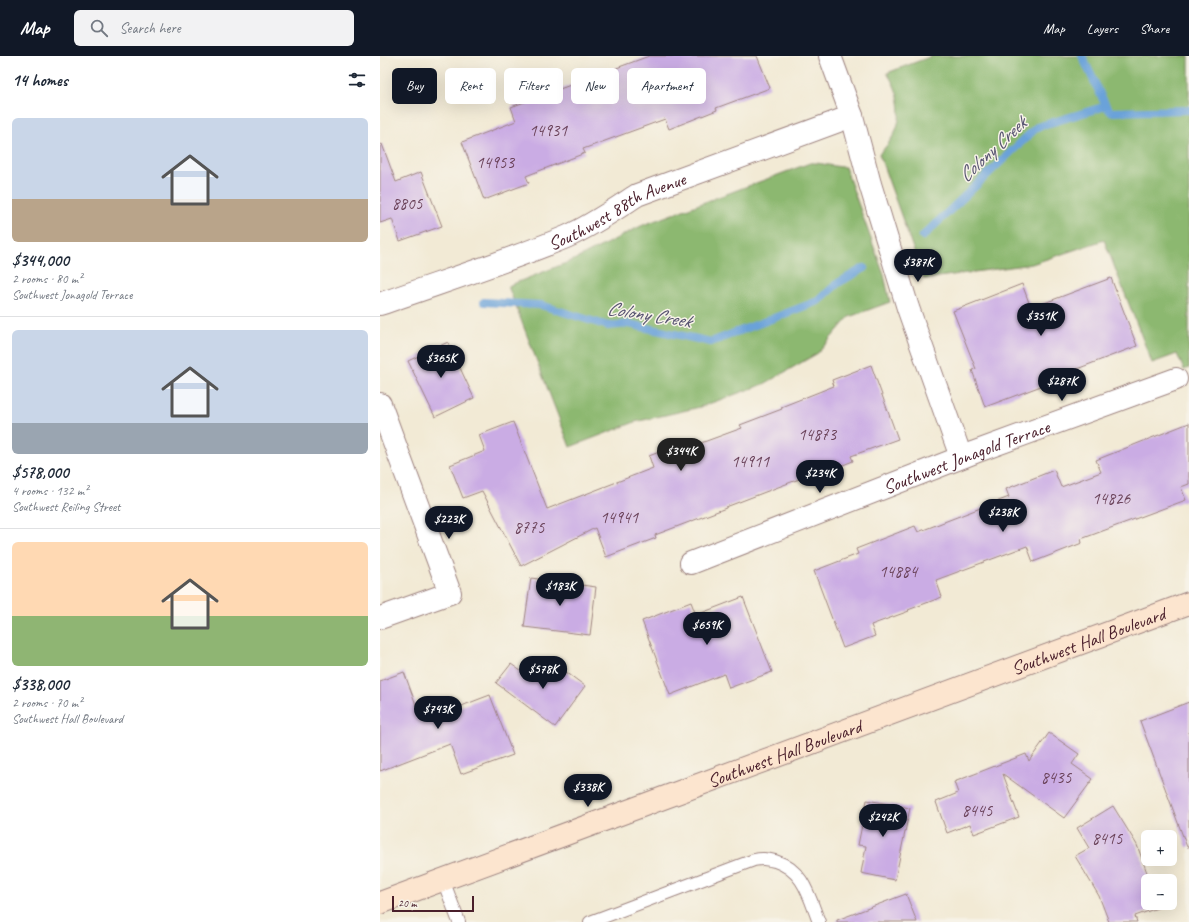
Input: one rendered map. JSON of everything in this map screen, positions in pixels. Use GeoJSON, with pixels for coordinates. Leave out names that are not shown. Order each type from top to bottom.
{"type":"FeatureCollection","features":[{"type":"Feature","properties":{"kind":"main road","name":"Southwest Hall Boulevard"},"geometry":{"type":"LineString","coordinates":[[380,903],[1189,603]]}},
{"type":"Feature","properties":{"kind":"street"},"geometry":{"type":"LineString","coordinates":[[830,56],[852,116],[870,184],[908,308],[961,457]]}},
{"type":"Feature","properties":{"kind":"street","name":"Southwest 88th Avenue"},"geometry":{"type":"LineString","coordinates":[[380,304],[491,265],[567,236],[606,215],[637,195],[852,116]]}},
{"type":"Feature","properties":{"kind":"street","name":"Southwest Jonagold Terrace"},"geometry":{"type":"LineString","coordinates":[[692,563],[961,457],[1176,379]]}},
{"type":"Feature","properties":{"kind":"street"},"geometry":{"type":"LineString","coordinates":[[380,404],[450,593],[380,618]]}},
{"type":"Feature","properties":{"kind":"lane"},"geometry":{"type":"LineString","coordinates":[[590,922],[754,860],[763,858],[788,867],[800,877],[819,922]]}},
{"type":"Feature","properties":{"kind":"lane"},"geometry":{"type":"LineString","coordinates":[[443,880],[459,922]]}},
{"type":"Feature","properties":{"kind":"green space"},"geometry":{"type":"Polygon","coordinates":[[[932,56],[1189,56],[1189,368],[1184,370],[1177,354],[1152,363],[1104,240],[1032,264],[924,279],[879,154],[893,135],[898,125],[900,115],[897,94],[887,73],[932,56]]]}},
{"type":"Feature","properties":{"kind":"green space"},"geometry":{"type":"Polygon","coordinates":[[[810,163],[845,167],[884,275],[890,302],[849,317],[818,353],[764,384],[700,407],[635,422],[570,447],[508,286],[576,259],[643,225],[810,163]]]}},
{"type":"Feature","properties":{"kind":"building"},"geometry":{"type":"Polygon","coordinates":[[[649,56],[757,56],[770,88],[716,108],[717,110],[669,129],[665,119],[583,149],[585,153],[526,176],[529,183],[484,200],[462,142],[516,121],[511,107],[519,104],[563,104],[563,88],[571,85],[571,104],[619,104],[619,68],[617,68],[649,56]]]}},
{"type":"Feature","properties":{"kind":"building"},"geometry":{"type":"Polygon","coordinates":[[[382,144],[396,182],[421,172],[442,226],[400,241],[392,219],[380,223],[380,145],[382,144]]]}},
{"type":"Feature","properties":{"kind":"building"},"geometry":{"type":"Polygon","coordinates":[[[1111,278],[1137,346],[1056,377],[1057,380],[985,407],[972,370],[976,369],[953,311],[1022,284],[1031,308],[1111,278]]]}},
{"type":"Feature","properties":{"kind":"building"},"geometry":{"type":"Polygon","coordinates":[[[448,342],[474,398],[435,417],[408,361],[448,342]]]}},
{"type":"Feature","properties":{"kind":"building"},"geometry":{"type":"Polygon","coordinates":[[[871,365],[898,439],[851,456],[853,461],[808,479],[807,476],[726,507],[655,535],[656,538],[606,557],[595,528],[521,566],[482,491],[463,498],[450,465],[485,451],[479,435],[513,422],[547,509],[653,468],[649,456],[687,441],[690,447],[742,428],[740,425],[782,409],[781,407],[834,386],[832,380],[871,365]]]}},
{"type":"Feature","properties":{"kind":"building"},"geometry":{"type":"Polygon","coordinates":[[[1189,423],[1189,484],[1181,487],[1186,500],[1081,539],[1082,543],[1033,562],[1027,546],[936,580],[942,597],[871,625],[875,636],[843,648],[814,571],[858,554],[856,549],[915,526],[918,532],[1009,497],[1006,489],[1054,470],[1061,487],[1101,472],[1096,460],[1189,423]]]}},
{"type":"Feature","properties":{"kind":"building"},"geometry":{"type":"Polygon","coordinates":[[[531,578],[596,587],[590,635],[524,627],[531,578]]]}},
{"type":"Feature","properties":{"kind":"building"},"geometry":{"type":"Polygon","coordinates":[[[743,597],[772,672],[729,688],[724,674],[670,695],[642,621],[691,602],[696,615],[743,597]]]}},
{"type":"Feature","properties":{"kind":"building"},"geometry":{"type":"Polygon","coordinates":[[[547,658],[585,686],[555,727],[496,683],[511,664],[532,679],[547,658]]]}},
{"type":"Feature","properties":{"kind":"building"},"geometry":{"type":"Polygon","coordinates":[[[404,672],[422,721],[490,695],[513,755],[461,774],[450,744],[380,771],[380,681],[404,672]]]}},
{"type":"Feature","properties":{"kind":"building"},"geometry":{"type":"Polygon","coordinates":[[[1189,702],[1189,847],[1187,847],[1140,721],[1189,702]]]}},
{"type":"Feature","properties":{"kind":"building"},"geometry":{"type":"Polygon","coordinates":[[[1049,733],[1079,754],[1072,764],[1093,779],[1064,818],[1003,774],[1019,817],[974,834],[970,824],[947,833],[936,802],[958,793],[954,782],[1026,754],[1029,761],[1049,733]]]}},
{"type":"Feature","properties":{"kind":"building"},"geometry":{"type":"Polygon","coordinates":[[[867,800],[910,808],[895,880],[861,873],[866,846],[858,845],[867,800]]]}},
{"type":"Feature","properties":{"kind":"building"},"geometry":{"type":"Polygon","coordinates":[[[1113,806],[1137,845],[1141,856],[1141,866],[1145,866],[1147,874],[1141,874],[1141,910],[1152,910],[1135,916],[1137,922],[1109,922],[1099,896],[1075,856],[1089,848],[1077,828],[1113,806]]]}},
{"type":"Feature","properties":{"kind":"building"},"geometry":{"type":"Polygon","coordinates":[[[906,894],[917,922],[837,922],[837,920],[906,894]]]}},
{"type":"Feature","properties":{"kind":"waterway"},"geometry":{"type":"LineString","coordinates":[[1082,56],[1106,106]]}},
{"type":"Feature","properties":{"kind":"waterway","name":"Colony Creek"},"geometry":{"type":"LineString","coordinates":[[923,236],[1037,127],[1106,106],[1111,112],[1189,110]]}},
{"type":"Feature","properties":{"kind":"waterway","name":"Colony Creek"},"geometry":{"type":"LineString","coordinates":[[484,302],[541,305],[608,326],[629,324],[711,342],[818,301],[838,283],[864,268]]}}]}
